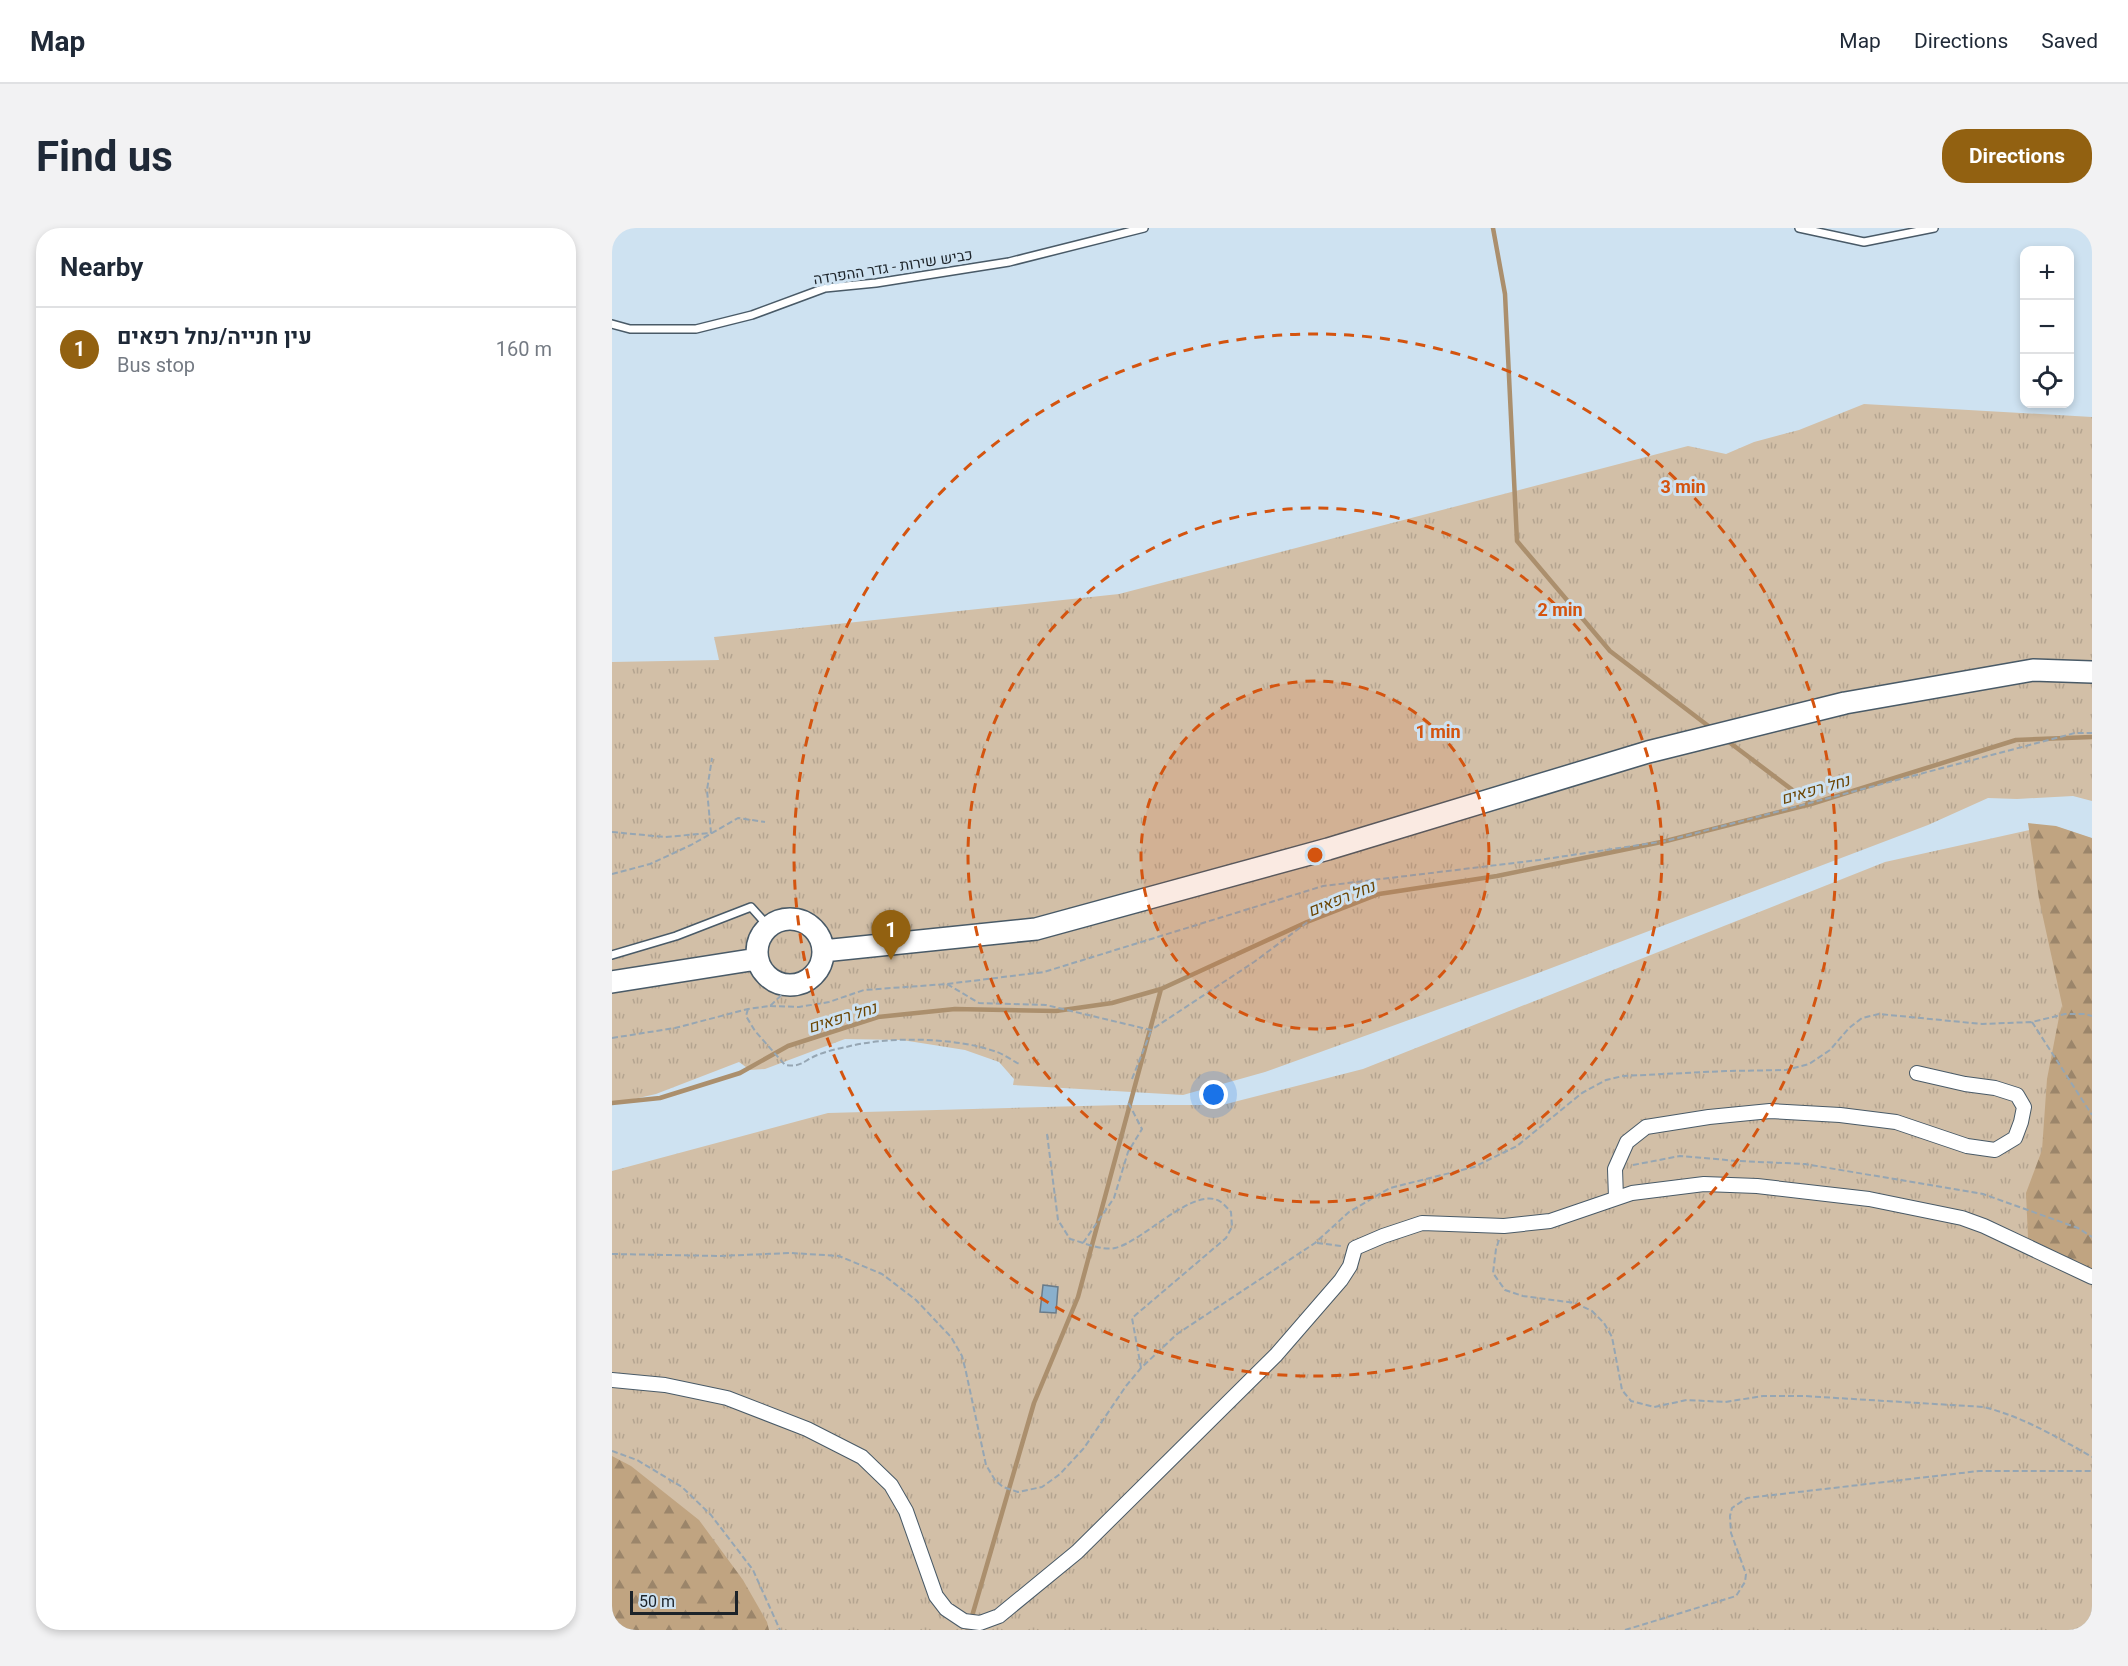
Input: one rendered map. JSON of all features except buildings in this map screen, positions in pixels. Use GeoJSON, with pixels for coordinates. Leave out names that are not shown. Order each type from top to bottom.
{"type":"FeatureCollection","features":[{"type":"Feature","properties":{"kind":"main road"},"geometry":{"type":"LineString","coordinates":[[823,951],[1036,929],[1328,849],[1648,752],[1845,704],[2033,670],[2092,672]]}},
{"type":"Feature","properties":{"kind":"main road"},"geometry":{"type":"LineString","coordinates":[[782,920],[801,922],[810,926],[816,933],[823,951],[817,970],[810,978],[792,985],[774,981],[766,976],[758,960],[757,949],[759,939],[769,927],[782,920]]}},
{"type":"Feature","properties":{"kind":"main road"},"geometry":{"type":"LineString","coordinates":[[612,982],[758,960]]}},
{"type":"Feature","properties":{"kind":"street"},"geometry":{"type":"LineString","coordinates":[[1616,1198],[1615,1169],[1627,1142],[1646,1127],[1770,1111],[1840,1115],[1896,1122],[1967,1146],[1995,1150],[2014,1138],[2024,1107],[2017,1095],[1995,1088],[1917,1073]]}},
{"type":"Feature","properties":{"kind":"street"},"geometry":{"type":"LineString","coordinates":[[612,1380],[665,1385],[727,1398],[807,1429],[862,1456],[891,1485],[906,1511],[936,1596],[946,1609],[964,1621],[980,1623],[999,1616],[1077,1552],[1259,1371],[1341,1280],[1350,1266],[1355,1248],[1422,1223],[1504,1226],[1550,1221],[1632,1193],[1704,1184],[1757,1186],[1869,1199],[1962,1218],[1984,1226],[2092,1277]]}},
{"type":"Feature","properties":{"kind":"lane","name":"כביש שירות - גדר ההפרדה"},"geometry":{"type":"LineString","coordinates":[[612,324],[630,329],[696,329],[752,315],[825,288],[876,283],[1010,262],[1144,228]]}},
{"type":"Feature","properties":{"kind":"lane"},"geometry":{"type":"LineString","coordinates":[[1798,228],[1864,242],[1934,228]]}},
{"type":"Feature","properties":{"kind":"lane"},"geometry":{"type":"LineString","coordinates":[[612,955],[676,936],[751,907],[769,927]]}},
{"type":"Feature","properties":{"kind":"path"},"geometry":{"type":"LineString","coordinates":[[612,1038],[675,1028],[748,1009],[770,1006],[799,1007],[829,1002],[864,990],[946,984],[1044,972],[1323,886],[1539,860],[1666,841],[2075,733],[2092,733]]}},
{"type":"Feature","properties":{"kind":"path"},"geometry":{"type":"LineString","coordinates":[[711,833],[707,790],[712,758]]}},
{"type":"Feature","properties":{"kind":"path"},"geometry":{"type":"LineString","coordinates":[[612,874],[650,864],[738,818],[765,822]]}},
{"type":"Feature","properties":{"kind":"path"},"geometry":{"type":"LineString","coordinates":[[612,832],[664,837],[711,833]]}},
{"type":"Feature","properties":{"kind":"path"},"geometry":{"type":"LineString","coordinates":[[1131,1079],[1151,1030],[1254,962],[1363,881]]}},
{"type":"Feature","properties":{"kind":"path"},"geometry":{"type":"LineString","coordinates":[[946,984],[979,1003],[1047,1005],[1151,1030]]}},
{"type":"Feature","properties":{"kind":"path"},"geometry":{"type":"LineString","coordinates":[[770,1006],[792,985]]}},
{"type":"Feature","properties":{"kind":"path"},"geometry":{"type":"LineString","coordinates":[[748,1009],[746,1016],[755,1031],[786,1065],[795,1066],[805,1063],[813,1057],[848,1046],[916,1040],[961,1043],[998,1052],[1021,1065]]}},
{"type":"Feature","properties":{"kind":"path"},"geometry":{"type":"LineString","coordinates":[[612,1254],[720,1256],[791,1253],[827,1255],[839,1256],[882,1274],[916,1300],[951,1337],[962,1356],[986,1465],[995,1480],[1003,1487],[1018,1492],[1042,1487],[1060,1474],[1084,1448],[1141,1368],[1177,1334],[1315,1243],[1349,1212],[1390,1188],[1474,1167],[1517,1146],[1582,1093],[1606,1080],[1623,1076],[1786,1070],[1809,1064],[1830,1050],[1849,1028],[1862,1018],[1879,1014],[1982,1024],[2032,1022],[2065,1014],[2092,1016]]}},
{"type":"Feature","properties":{"kind":"path"},"geometry":{"type":"LineString","coordinates":[[2032,1022],[2092,1115]]}},
{"type":"Feature","properties":{"kind":"path"},"geometry":{"type":"LineString","coordinates":[[1083,1243],[1114,1198],[1128,1152],[1142,1129],[1128,1102]]}},
{"type":"Feature","properties":{"kind":"path"},"geometry":{"type":"LineString","coordinates":[[1047,1134],[1058,1220],[1070,1239],[1112,1249],[1128,1244],[1193,1201],[1210,1198],[1220,1201],[1231,1212],[1232,1227],[1226,1238],[1132,1318],[1141,1368]]}},
{"type":"Feature","properties":{"kind":"path"},"geometry":{"type":"LineString","coordinates":[[1615,1169],[1680,1156],[1804,1164],[1983,1194],[2078,1228],[2092,1237]]}},
{"type":"Feature","properties":{"kind":"path"},"geometry":{"type":"LineString","coordinates":[[1504,1226],[1496,1250],[1493,1273],[1505,1290],[1523,1296],[1575,1303],[1592,1311],[1604,1323],[1612,1337],[1618,1378],[1622,1390],[1631,1401],[1654,1407],[1687,1400],[1725,1402],[1763,1396],[1804,1396],[1984,1407],[2018,1418],[2092,1457]]}},
{"type":"Feature","properties":{"kind":"path"},"geometry":{"type":"LineString","coordinates":[[1315,1243],[1355,1248]]}},
{"type":"Feature","properties":{"kind":"path"},"geometry":{"type":"LineString","coordinates":[[612,1451],[638,1461],[682,1487],[711,1515],[753,1570],[780,1630]]}},
{"type":"Feature","properties":{"kind":"path"},"geometry":{"type":"LineString","coordinates":[[1625,1630],[1736,1596],[1745,1582],[1746,1574],[1731,1533],[1730,1516],[1732,1508],[1747,1498],[1979,1471],[2092,1471]]}},
{"type":"Feature","properties":{"kind":"green space"},"geometry":{"type":"Polygon","coordinates":[[[1864,404],[2092,417],[2092,801],[2073,796],[1988,798],[1928,825],[1525,978],[1265,1072],[1183,1095],[1013,1085],[1014,1079],[999,1062],[965,1050],[902,1040],[845,1039],[765,1069],[750,1070],[739,1062],[656,1094],[612,1104],[612,662],[719,660],[714,637],[1119,594],[1688,446],[1726,454],[1754,442],[1799,430],[1864,404]]]}},
{"type":"Feature","properties":{"kind":"green space"},"geometry":{"type":"Polygon","coordinates":[[[2028,823],[2056,826],[2092,838],[2092,1269],[2028,1238],[2026,1193],[2042,1150],[2047,1079],[2062,1006],[2063,1009],[2039,899],[2028,823]]]}},
{"type":"Feature","properties":{"kind":"green space"},"geometry":{"type":"Polygon","coordinates":[[[2034,829],[2092,944],[2092,1630],[735,1630],[612,1490],[612,1171],[828,1113],[1121,1105],[1222,1105],[1363,1069],[1885,862],[2034,829]]]}},
{"type":"Feature","properties":{"kind":"green space"},"geometry":{"type":"Polygon","coordinates":[[[612,1456],[631,1466],[699,1520],[743,1580],[767,1622],[769,1630],[612,1630],[612,1456]]]}},
{"type":"Feature","properties":{"kind":"waterway"},"geometry":{"type":"LineString","coordinates":[[1493,228],[1505,294],[1517,541],[1610,651],[1711,728]]}},
{"type":"Feature","properties":{"kind":"waterway","name":"נחל רפאים"},"geometry":{"type":"LineString","coordinates":[[612,1103],[660,1098],[740,1073],[788,1046],[878,1017],[955,1009],[1056,1011],[1112,1003],[1161,989],[1307,922],[1379,894],[1497,876],[1666,841],[1811,804],[2016,740],[2092,737]]}},
{"type":"Feature","properties":{"kind":"waterway"},"geometry":{"type":"LineString","coordinates":[[1725,739],[1811,804]]}},
{"type":"Feature","properties":{"kind":"waterway"},"geometry":{"type":"LineString","coordinates":[[968,1630],[1034,1403],[1078,1297],[1161,989]]}},
{"type":"Feature","properties":{"kind":"place","name":"עין חנייה/נחל רפאים"},"geometry":{"type":"Point","coordinates":[891,960]}}]}
